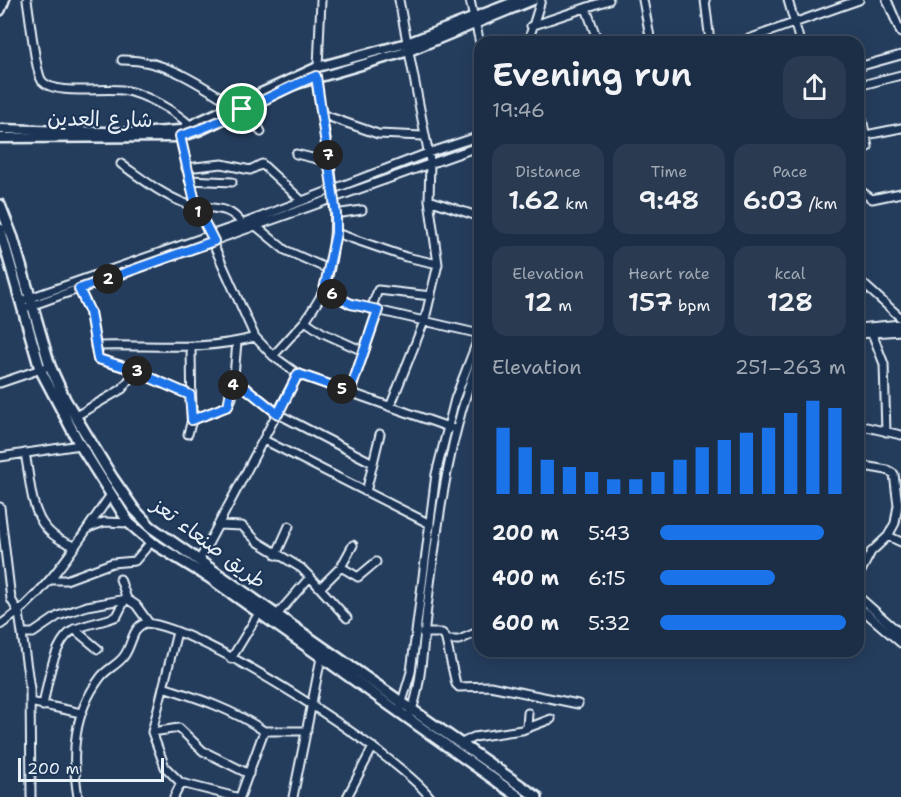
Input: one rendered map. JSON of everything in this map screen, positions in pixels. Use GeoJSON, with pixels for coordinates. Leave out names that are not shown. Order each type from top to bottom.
{"type":"FeatureCollection","features":[{"type":"Feature","properties":{"kind":"highway"},"geometry":{"type":"LineString","coordinates":[[0,10],[4,0]]}},
{"type":"Feature","properties":{"kind":"highway","name":"طريق صنعاء تعز"},"geometry":{"type":"LineString","coordinates":[[0,206],[45,368],[80,446],[102,484],[129,523],[152,542],[210,578],[519,797]]}},
{"type":"Feature","properties":{"kind":"highway","name":"طريق صنعاء تعز"},"geometry":{"type":"LineString","coordinates":[[0,229],[26,303]]}},
{"type":"Feature","properties":{"kind":"highway","name":"طريق صنعاء تعز"},"geometry":{"type":"LineString","coordinates":[[45,368],[112,477],[134,509],[151,527],[537,797]]}},
{"type":"Feature","properties":{"kind":"highway"},"geometry":{"type":"LineString","coordinates":[[102,484],[112,477]]}},
{"type":"Feature","properties":{"kind":"main road","name":"شارع العدين"},"geometry":{"type":"LineString","coordinates":[[475,22],[519,0]]}},
{"type":"Feature","properties":{"kind":"main road","name":"شارع العدين"},"geometry":{"type":"LineString","coordinates":[[0,129],[164,132],[191,126],[317,72],[408,47],[533,0]]}},
{"type":"Feature","properties":{"kind":"main road","name":"شارع العدين"},"geometry":{"type":"LineString","coordinates":[[0,138],[180,136],[201,130],[238,107]]}},
{"type":"Feature","properties":{"kind":"street"},"geometry":{"type":"LineString","coordinates":[[27,0],[38,72],[44,82],[58,89],[124,90],[182,118],[191,126]]}},
{"type":"Feature","properties":{"kind":"street"},"geometry":{"type":"LineString","coordinates":[[273,356],[305,321],[324,290],[336,233],[334,194],[321,114],[317,72],[321,0]]}},
{"type":"Feature","properties":{"kind":"street"},"geometry":{"type":"LineString","coordinates":[[390,407],[425,319],[438,264],[429,200],[430,161],[423,136],[399,0]]}},
{"type":"Feature","properties":{"kind":"street"},"geometry":{"type":"LineString","coordinates":[[470,0],[478,36]]}},
{"type":"Feature","properties":{"kind":"street"},"geometry":{"type":"LineString","coordinates":[[529,36],[541,0]]}},
{"type":"Feature","properties":{"kind":"street"},"geometry":{"type":"LineString","coordinates":[[531,26],[609,0]]}},
{"type":"Feature","properties":{"kind":"street"},"geometry":{"type":"LineString","coordinates":[[643,0],[650,36]]}},
{"type":"Feature","properties":{"kind":"street"},"geometry":{"type":"LineString","coordinates":[[705,0],[709,36]]}},
{"type":"Feature","properties":{"kind":"street"},"geometry":{"type":"LineString","coordinates":[[788,0],[799,36]]}},
{"type":"Feature","properties":{"kind":"street"},"geometry":{"type":"LineString","coordinates":[[759,36],[858,0]]}},
{"type":"Feature","properties":{"kind":"street"},"geometry":{"type":"LineString","coordinates":[[887,0],[901,33]]}},
{"type":"Feature","properties":{"kind":"street"},"geometry":{"type":"LineString","coordinates":[[586,8],[596,36]]}},
{"type":"Feature","properties":{"kind":"street"},"geometry":{"type":"LineString","coordinates":[[864,65],[901,56]]}},
{"type":"Feature","properties":{"kind":"street"},"geometry":{"type":"LineString","coordinates":[[123,60],[144,60],[178,72],[252,114],[261,132]]}},
{"type":"Feature","properties":{"kind":"street"},"geometry":{"type":"LineString","coordinates":[[864,84],[901,75]]}},
{"type":"Feature","properties":{"kind":"street"},"geometry":{"type":"LineString","coordinates":[[321,114],[378,134],[423,136]]}},
{"type":"Feature","properties":{"kind":"street"},"geometry":{"type":"LineString","coordinates":[[864,126],[868,147],[864,148]]}},
{"type":"Feature","properties":{"kind":"street"},"geometry":{"type":"LineString","coordinates":[[866,135],[901,128]]}},
{"type":"Feature","properties":{"kind":"street"},"geometry":{"type":"LineString","coordinates":[[180,136],[196,206],[255,337],[273,356],[298,374],[450,428]]}},
{"type":"Feature","properties":{"kind":"street"},"geometry":{"type":"LineString","coordinates":[[26,303],[212,238],[256,226],[428,153],[474,138]]}},
{"type":"Feature","properties":{"kind":"street"},"geometry":{"type":"LineString","coordinates":[[26,303],[79,289],[302,201],[334,194],[474,148]]}},
{"type":"Feature","properties":{"kind":"street"},"geometry":{"type":"LineString","coordinates":[[296,154],[329,162]]}},
{"type":"Feature","properties":{"kind":"street"},"geometry":{"type":"LineString","coordinates":[[120,164],[151,186],[196,206],[226,209],[236,215],[242,224]]}},
{"type":"Feature","properties":{"kind":"street"},"geometry":{"type":"LineString","coordinates":[[186,168],[222,164],[250,170],[262,164],[302,201]]}},
{"type":"Feature","properties":{"kind":"street"},"geometry":{"type":"LineString","coordinates":[[189,180],[232,182]]}},
{"type":"Feature","properties":{"kind":"street"},"geometry":{"type":"LineString","coordinates":[[864,193],[872,199],[901,194]]}},
{"type":"Feature","properties":{"kind":"street"},"geometry":{"type":"LineString","coordinates":[[429,200],[474,214]]}},
{"type":"Feature","properties":{"kind":"street"},"geometry":{"type":"LineString","coordinates":[[336,214],[362,210]]}},
{"type":"Feature","properties":{"kind":"street"},"geometry":{"type":"LineString","coordinates":[[256,226],[285,250],[328,269]]}},
{"type":"Feature","properties":{"kind":"street"},"geometry":{"type":"LineString","coordinates":[[336,233],[406,258],[438,264]]}},
{"type":"Feature","properties":{"kind":"street"},"geometry":{"type":"LineString","coordinates":[[864,284],[901,318]]}},
{"type":"Feature","properties":{"kind":"street"},"geometry":{"type":"LineString","coordinates":[[79,289],[90,312],[96,355],[101,362],[136,371],[190,395]]}},
{"type":"Feature","properties":{"kind":"street"},"geometry":{"type":"LineString","coordinates":[[324,290],[351,304],[425,319],[474,332]]}},
{"type":"Feature","properties":{"kind":"street"},"geometry":{"type":"LineString","coordinates":[[350,392],[378,290],[431,296]]}},
{"type":"Feature","properties":{"kind":"street"},"geometry":{"type":"LineString","coordinates":[[305,321],[323,333],[363,351]]}},
{"type":"Feature","properties":{"kind":"street"},"geometry":{"type":"LineString","coordinates":[[864,327],[901,324]]}},
{"type":"Feature","properties":{"kind":"street"},"geometry":{"type":"LineString","coordinates":[[864,334],[901,331]]}},
{"type":"Feature","properties":{"kind":"street"},"geometry":{"type":"LineString","coordinates":[[872,333],[884,364],[886,432]]}},
{"type":"Feature","properties":{"kind":"street"},"geometry":{"type":"LineString","coordinates":[[95,346],[152,344],[191,348],[237,342],[255,337]]}},
{"type":"Feature","properties":{"kind":"street"},"geometry":{"type":"LineString","coordinates":[[192,420],[228,406],[237,342]]}},
{"type":"Feature","properties":{"kind":"street"},"geometry":{"type":"LineString","coordinates":[[188,434],[192,420],[191,348]]}},
{"type":"Feature","properties":{"kind":"street"},"geometry":{"type":"LineString","coordinates":[[403,715],[413,662],[430,524],[450,428],[474,363]]}},
{"type":"Feature","properties":{"kind":"street"},"geometry":{"type":"LineString","coordinates":[[0,383],[45,368]]}},
{"type":"Feature","properties":{"kind":"street"},"geometry":{"type":"LineString","coordinates":[[403,715],[413,709],[450,428],[474,370]]}},
{"type":"Feature","properties":{"kind":"street"},"geometry":{"type":"LineString","coordinates":[[76,416],[123,389],[136,371]]}},
{"type":"Feature","properties":{"kind":"street"},"geometry":{"type":"LineString","coordinates":[[199,561],[298,374]]}},
{"type":"Feature","properties":{"kind":"street"},"geometry":{"type":"LineString","coordinates":[[232,385],[247,389],[278,414],[373,463]]}},
{"type":"Feature","properties":{"kind":"street"},"geometry":{"type":"LineString","coordinates":[[864,426],[901,435]]}},
{"type":"Feature","properties":{"kind":"street"},"geometry":{"type":"LineString","coordinates":[[366,492],[380,434]]}},
{"type":"Feature","properties":{"kind":"street"},"geometry":{"type":"LineString","coordinates":[[264,440],[430,524]]}},
{"type":"Feature","properties":{"kind":"street"},"geometry":{"type":"LineString","coordinates":[[0,457],[80,446]]}},
{"type":"Feature","properties":{"kind":"street"},"geometry":{"type":"LineString","coordinates":[[25,453],[40,523],[61,540],[75,546]]}},
{"type":"Feature","properties":{"kind":"street"},"geometry":{"type":"LineString","coordinates":[[864,466],[887,470],[894,474],[898,505],[895,523],[888,536],[871,552],[864,565]]}},
{"type":"Feature","properties":{"kind":"street"},"geometry":{"type":"LineString","coordinates":[[0,626],[19,613],[51,580],[110,496]]}},
{"type":"Feature","properties":{"kind":"street"},"geometry":{"type":"LineString","coordinates":[[0,507],[8,581],[11,599],[19,613],[30,702],[31,797]]}},
{"type":"Feature","properties":{"kind":"street"},"geometry":{"type":"LineString","coordinates":[[87,529],[104,522],[129,523]]}},
{"type":"Feature","properties":{"kind":"street"},"geometry":{"type":"LineString","coordinates":[[219,525],[242,526],[276,555],[301,568],[321,587],[347,618]]}},
{"type":"Feature","properties":{"kind":"street"},"geometry":{"type":"LineString","coordinates":[[276,555],[289,526]]}},
{"type":"Feature","properties":{"kind":"street"},"geometry":{"type":"LineString","coordinates":[[888,536],[901,542]]}},
{"type":"Feature","properties":{"kind":"street"},"geometry":{"type":"LineString","coordinates":[[51,580],[66,580],[112,563],[135,561],[152,542]]}},
{"type":"Feature","properties":{"kind":"street"},"geometry":{"type":"LineString","coordinates":[[321,587],[341,567],[352,545]]}},
{"type":"Feature","properties":{"kind":"street"},"geometry":{"type":"LineString","coordinates":[[341,567],[358,577],[376,562]]}},
{"type":"Feature","properties":{"kind":"street"},"geometry":{"type":"LineString","coordinates":[[276,616],[310,577]]}},
{"type":"Feature","properties":{"kind":"street"},"geometry":{"type":"LineString","coordinates":[[43,706],[50,671],[60,644],[74,629],[117,616],[125,601],[120,579]]}},
{"type":"Feature","properties":{"kind":"street"},"geometry":{"type":"LineString","coordinates":[[0,585],[8,581]]}},
{"type":"Feature","properties":{"kind":"street"},"geometry":{"type":"LineString","coordinates":[[22,633],[33,633],[58,616],[87,606],[125,601],[136,605],[149,623]]}},
{"type":"Feature","properties":{"kind":"street"},"geometry":{"type":"LineString","coordinates":[[864,601],[901,634]]}},
{"type":"Feature","properties":{"kind":"street"},"geometry":{"type":"LineString","coordinates":[[864,611],[901,643]]}},
{"type":"Feature","properties":{"kind":"street"},"geometry":{"type":"LineString","coordinates":[[231,659],[259,613]]}},
{"type":"Feature","properties":{"kind":"street"},"geometry":{"type":"LineString","coordinates":[[78,797],[73,750],[81,713],[102,675],[124,657],[136,629],[140,624],[149,623],[177,632],[231,659],[311,706],[373,747],[430,797]]}},
{"type":"Feature","properties":{"kind":"street"},"geometry":{"type":"LineString","coordinates":[[74,629],[98,649]]}},
{"type":"Feature","properties":{"kind":"street"},"geometry":{"type":"LineString","coordinates":[[177,632],[152,732],[165,767],[181,783],[236,797]]}},
{"type":"Feature","properties":{"kind":"street"},"geometry":{"type":"LineString","coordinates":[[423,633],[442,633],[446,640],[456,684],[459,687],[490,686],[578,704]]}},
{"type":"Feature","properties":{"kind":"street"},"geometry":{"type":"LineString","coordinates":[[446,640],[459,640],[474,634]]}},
{"type":"Feature","properties":{"kind":"street"},"geometry":{"type":"LineString","coordinates":[[293,797],[321,658]]}},
{"type":"Feature","properties":{"kind":"street"},"geometry":{"type":"LineString","coordinates":[[164,687],[226,710],[264,730],[307,731]]}},
{"type":"Feature","properties":{"kind":"street"},"geometry":{"type":"LineString","coordinates":[[30,702],[81,713]]}},
{"type":"Feature","properties":{"kind":"street"},"geometry":{"type":"LineString","coordinates":[[527,728],[528,713]]}},
{"type":"Feature","properties":{"kind":"street"},"geometry":{"type":"LineString","coordinates":[[462,743],[474,737],[527,728],[551,719]]}},
{"type":"Feature","properties":{"kind":"street"},"geometry":{"type":"LineString","coordinates":[[152,732],[179,728],[203,751],[249,774]]}},
{"type":"Feature","properties":{"kind":"street"},"geometry":{"type":"LineString","coordinates":[[240,797],[264,730]]}},
{"type":"Feature","properties":{"kind":"street"},"geometry":{"type":"LineString","coordinates":[[347,797],[373,747]]}},
{"type":"Feature","properties":{"kind":"street"},"geometry":{"type":"LineString","coordinates":[[174,797],[181,783]]}},
{"type":"Feature","properties":{"kind":"route"},"geometry":{"type":"LineString","coordinates":[[316,76],[336,214],[336,233],[324,290],[351,304],[378,310],[350,392],[298,374],[278,414],[247,389],[232,385],[232,398],[228,406],[211,415],[192,420],[190,395],[128,368],[101,362],[98,359],[90,312],[79,289],[214,241],[196,206],[180,136],[201,130],[242,109],[316,76]]}}]}
